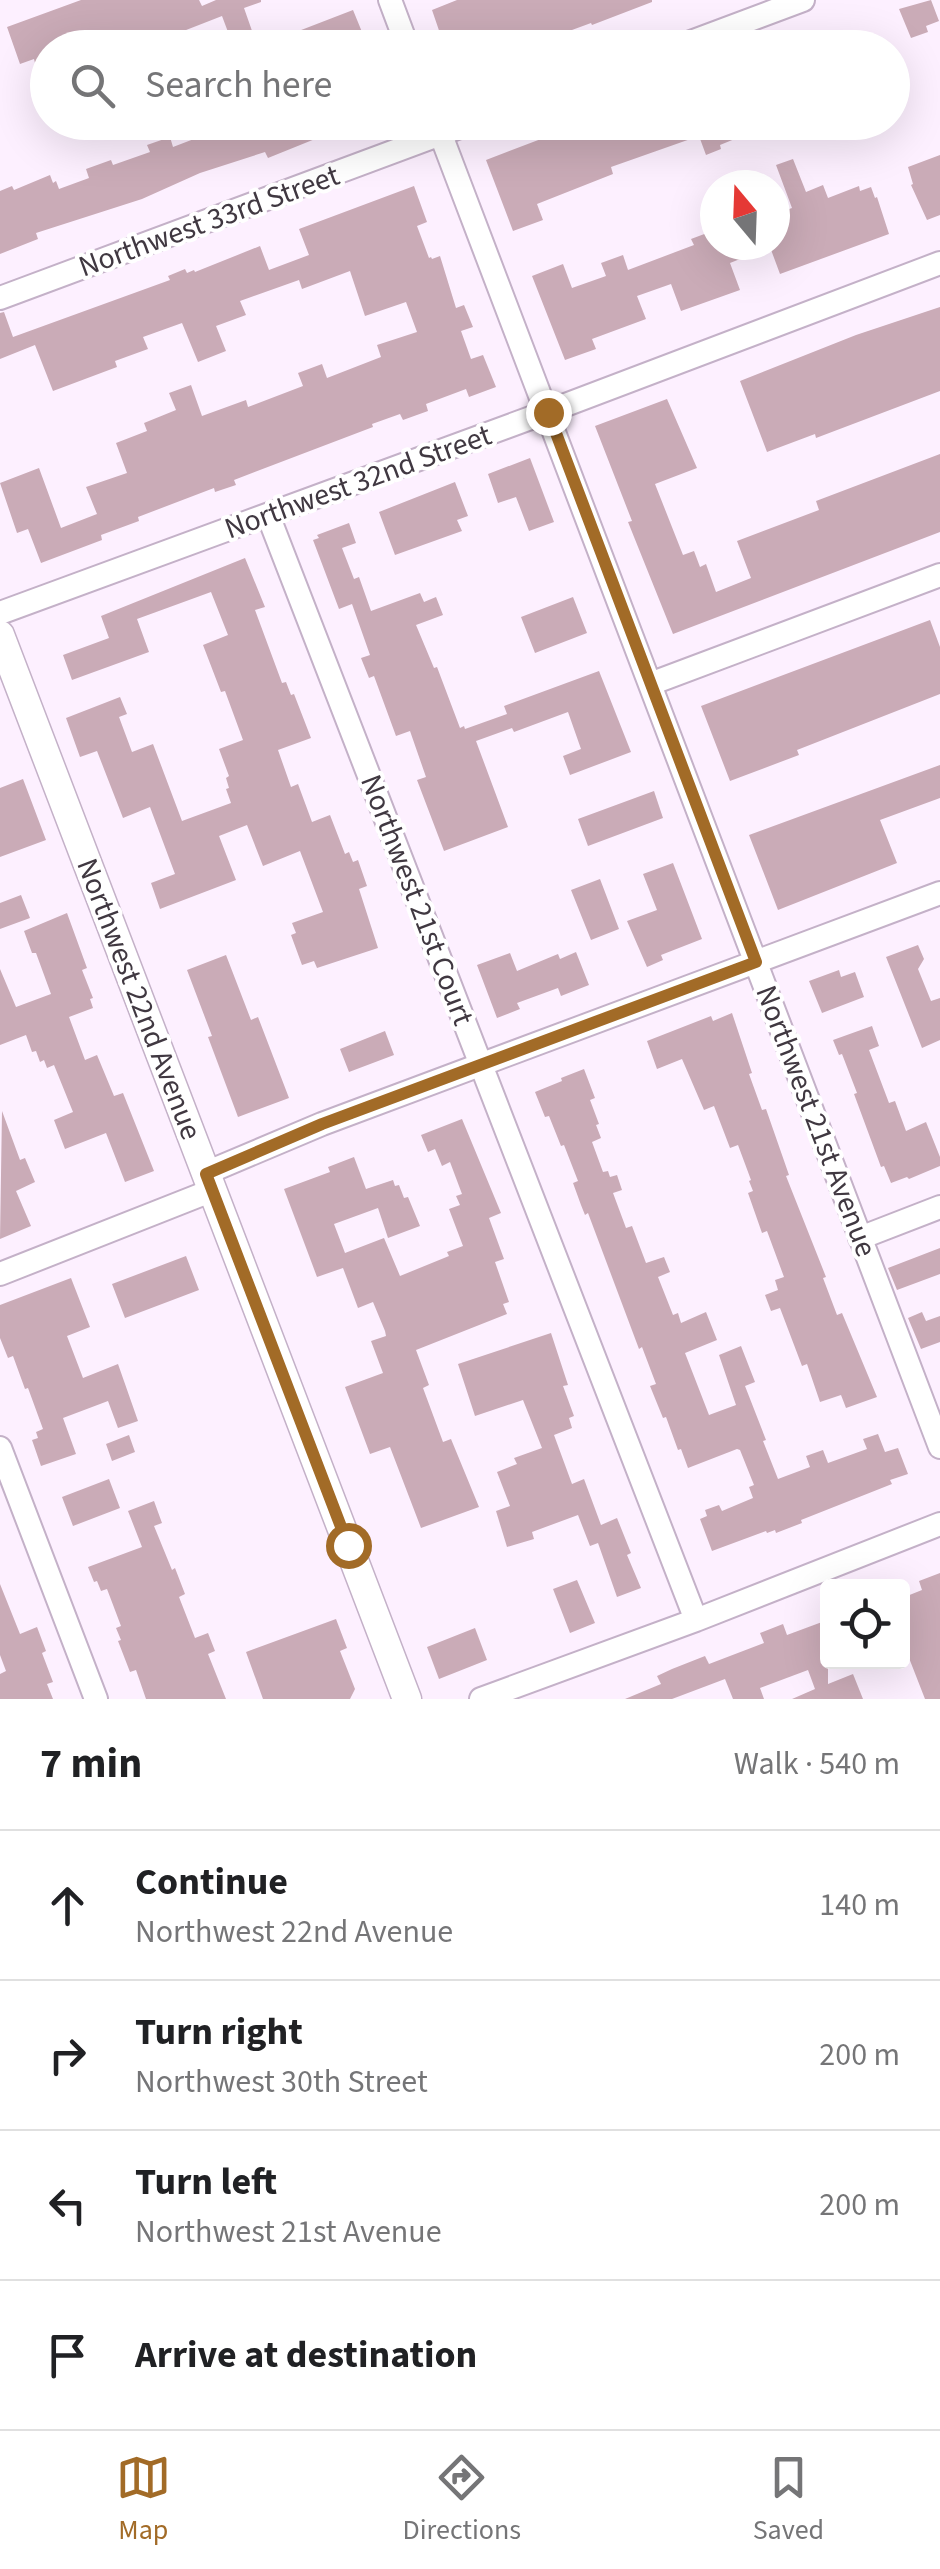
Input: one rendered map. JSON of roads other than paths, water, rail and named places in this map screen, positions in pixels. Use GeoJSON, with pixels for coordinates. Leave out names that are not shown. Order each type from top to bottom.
{"type":"FeatureCollection","features":[{"type":"Feature","properties":{"kind":"main road","name":"Northwest 22nd Avenue"},"geometry":{"type":"LineString","coordinates":[[0,635],[408,1699]]}},
{"type":"Feature","properties":{"kind":"street"},"geometry":{"type":"LineString","coordinates":[[390,0],[401,30]]}},
{"type":"Feature","properties":{"kind":"street"},"geometry":{"type":"LineString","coordinates":[[723,30],[803,0]]}},
{"type":"Feature","properties":{"kind":"street","name":"Northwest 33rd Street"},"geometry":{"type":"LineString","coordinates":[[0,298],[409,140]]}},
{"type":"Feature","properties":{"kind":"street","name":"Northwest 21st Avenue"},"geometry":{"type":"LineString","coordinates":[[442,140],[940,1447]]}},
{"type":"Feature","properties":{"kind":"street","name":"Northwest 32nd Street"},"geometry":{"type":"LineString","coordinates":[[0,613],[940,263]]}},
{"type":"Feature","properties":{"kind":"street","name":"Northwest 21st Court"},"geometry":{"type":"LineString","coordinates":[[268,516],[696,1620]]}},
{"type":"Feature","properties":{"kind":"street"},"geometry":{"type":"LineString","coordinates":[[650,684],[940,576]]}},
{"type":"Feature","properties":{"kind":"street"},"geometry":{"type":"LineString","coordinates":[[0,1274],[210,1182],[322,1124],[940,893]]}},
{"type":"Feature","properties":{"kind":"street"},"geometry":{"type":"LineString","coordinates":[[860,1238],[940,1208]]}},
{"type":"Feature","properties":{"kind":"street"},"geometry":{"type":"LineString","coordinates":[[0,1448],[96,1699]]}},
{"type":"Feature","properties":{"kind":"street"},"geometry":{"type":"LineString","coordinates":[[480,1699],[940,1524]]}}]}
